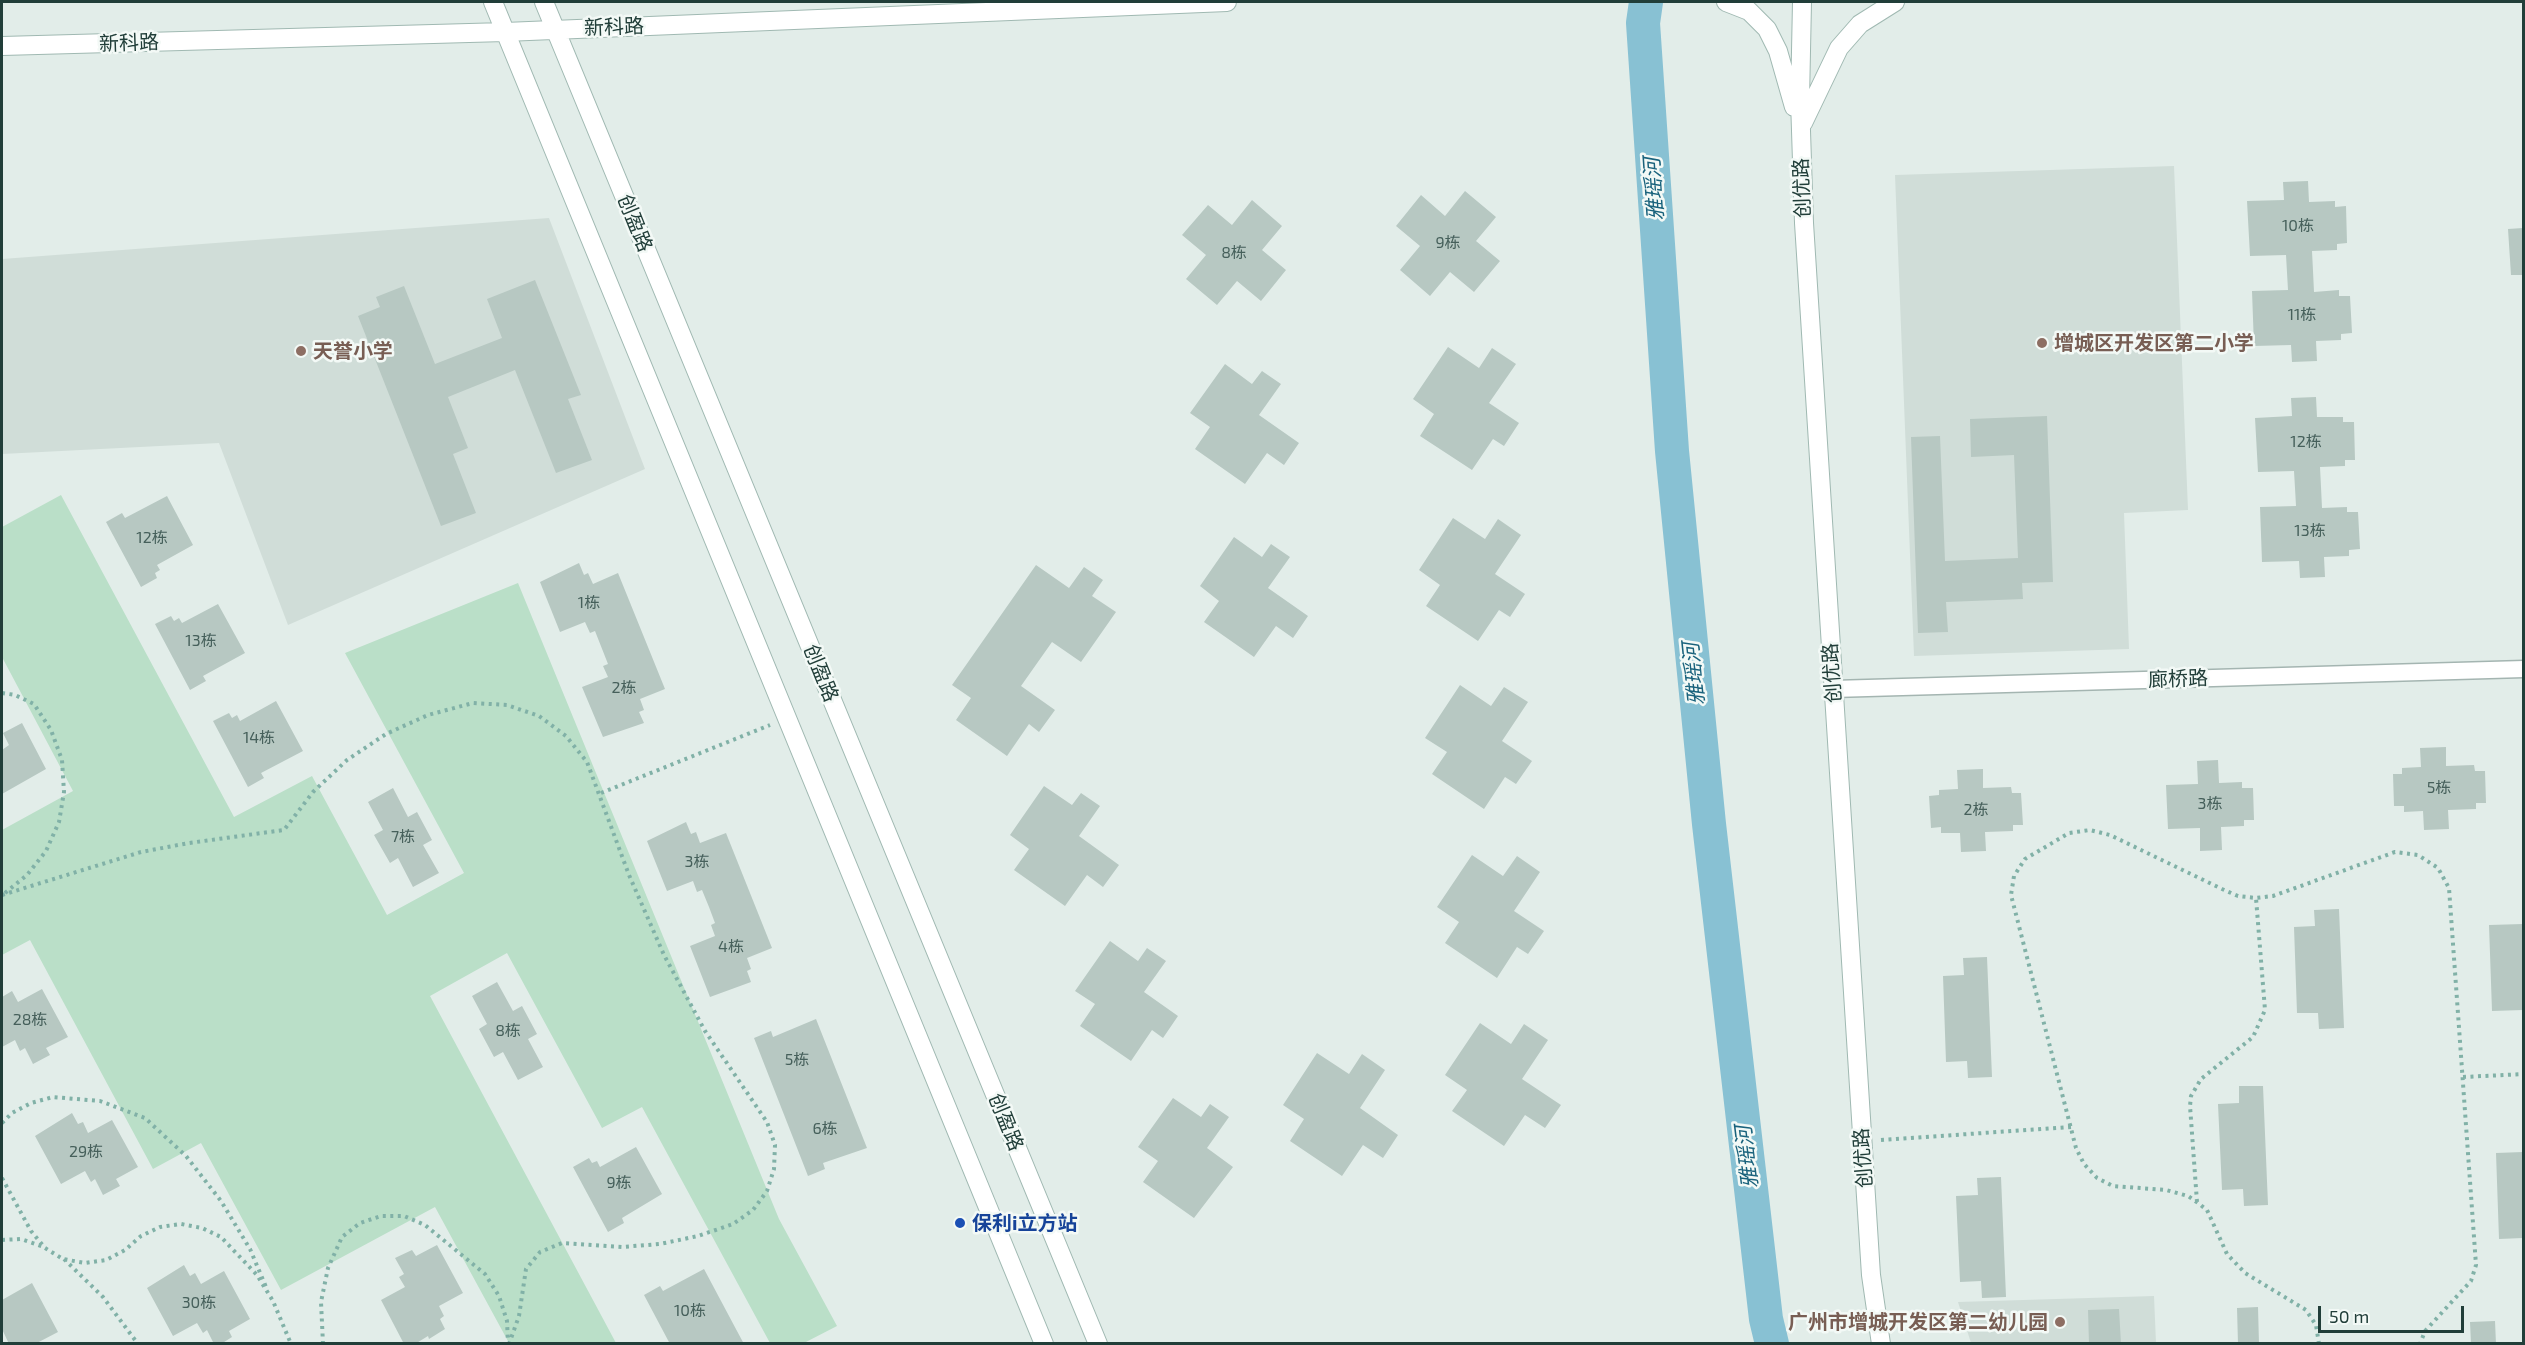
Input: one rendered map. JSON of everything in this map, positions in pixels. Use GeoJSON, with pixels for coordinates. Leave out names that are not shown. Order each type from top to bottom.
{"type":"FeatureCollection","features":[{"type":"Feature","properties":{"kind":"street"},"geometry":{"type":"LineString","coordinates":[[493,2],[1044,1344]]}},
{"type":"Feature","properties":{"kind":"street","name":"创盈路"},"geometry":{"type":"LineString","coordinates":[[544,2],[1098,1344]]}},
{"type":"Feature","properties":{"kind":"street","name":"新科路"},"geometry":{"type":"LineString","coordinates":[[2,46],[505,32],[1227,2]]}},
{"type":"Feature","properties":{"kind":"street"},"geometry":{"type":"LineString","coordinates":[[1726,2],[1754,15],[1774,40],[1800,130]]}},
{"type":"Feature","properties":{"kind":"street","name":"创优路"},"geometry":{"type":"LineString","coordinates":[[1802,2],[1800,130],[1870,1275],[1881,1344]]}},
{"type":"Feature","properties":{"kind":"street"},"geometry":{"type":"LineString","coordinates":[[1800,130],[1839,48],[1860,24],[1895,2]]}},
{"type":"Feature","properties":{"kind":"street","name":"廊桥路"},"geometry":{"type":"LineString","coordinates":[[1833,689],[2523,669]]}},
{"type":"Feature","properties":{"kind":"path"},"geometry":{"type":"LineString","coordinates":[[2,693],[15,694],[34,704],[51,730],[62,760],[64,792],[59,822],[46,851],[27,875],[2,894]]}},
{"type":"Feature","properties":{"kind":"path"},"geometry":{"type":"LineString","coordinates":[[2,894],[141,852],[285,830],[313,792],[357,754],[386,734],[428,715],[473,703],[507,705],[538,716],[566,736],[587,762],[601,793],[629,875],[664,955],[705,1031],[767,1122],[774,1145],[774,1169],[767,1191],[753,1210],[733,1224],[698,1236],[660,1244],[622,1247],[562,1243],[540,1252],[526,1269],[519,1316],[508,1344]]}},
{"type":"Feature","properties":{"kind":"path"},"geometry":{"type":"LineString","coordinates":[[601,793],[788,718]]}},
{"type":"Feature","properties":{"kind":"path"},"geometry":{"type":"LineString","coordinates":[[2319,1344],[2316,1325],[2306,1310],[2245,1273],[2228,1254],[2207,1210],[2198,1203],[2166,1190],[2113,1186],[2097,1178],[2084,1164],[2071,1127],[2011,895],[2014,876],[2025,860],[2069,833],[2090,830],[2110,835],[2238,896],[2256,898],[2273,896],[2395,852],[2418,855],[2438,868],[2449,888],[2476,1265],[2471,1281],[2425,1330],[2420,1344]]}},
{"type":"Feature","properties":{"kind":"path"},"geometry":{"type":"LineString","coordinates":[[2198,1203],[2190,1106],[2192,1096],[2201,1079],[2253,1036],[2265,1010],[2256,898]]}},
{"type":"Feature","properties":{"kind":"path"},"geometry":{"type":"LineString","coordinates":[[2463,1077],[2523,1074]]}},
{"type":"Feature","properties":{"kind":"path"},"geometry":{"type":"LineString","coordinates":[[2,1123],[12,1113],[31,1102],[52,1097],[100,1101],[145,1118],[186,1156],[221,1201],[250,1250],[291,1344]]}},
{"type":"Feature","properties":{"kind":"path"},"geometry":{"type":"LineString","coordinates":[[1862,1141],[2071,1127]]}},
{"type":"Feature","properties":{"kind":"path"},"geometry":{"type":"LineString","coordinates":[[2,1178],[31,1231],[45,1248]]}},
{"type":"Feature","properties":{"kind":"path"},"geometry":{"type":"LineString","coordinates":[[323,1344],[321,1302],[328,1268],[342,1237],[360,1223],[381,1216],[404,1216],[425,1224],[485,1274],[499,1296],[507,1321],[508,1344]]}},
{"type":"Feature","properties":{"kind":"path"},"geometry":{"type":"LineString","coordinates":[[63,1259],[85,1263],[106,1260],[125,1250],[141,1236],[160,1227],[181,1224],[202,1228],[221,1237],[237,1252],[257,1275],[273,1301]]}},
{"type":"Feature","properties":{"kind":"path"},"geometry":{"type":"LineString","coordinates":[[2,1240],[21,1239],[45,1248],[63,1259],[103,1297],[138,1344]]}},
{"type":"Feature","properties":{"kind":"shaded area","name":"增城区开发区第二小学"},"geometry":{"type":"Polygon","coordinates":[[[2174,166],[2188,510],[2124,513],[2129,649],[1914,656],[1895,175],[2174,166]]]}},
{"type":"Feature","properties":{"kind":"shaded area","name":"天誉小学"},"geometry":{"type":"Polygon","coordinates":[[[549,218],[645,469],[288,625],[219,443],[2,454],[2,259],[549,218]]]}},
{"type":"Feature","properties":{"kind":"shaded area","name":"广州市增城开发区第二幼儿园"},"geometry":{"type":"Polygon","coordinates":[[[2154,1296],[2156,1343],[1971,1343],[1958,1302],[2154,1296]]]}},
{"type":"Feature","properties":{"kind":"green space"},"geometry":{"type":"Polygon","coordinates":[[[61,495],[234,817],[312,776],[387,915],[464,873],[345,653],[518,583],[779,1219],[837,1326],[804,1343],[770,1343],[642,1107],[602,1128],[507,953],[430,996],[616,1343],[509,1343],[435,1207],[281,1290],[201,1143],[153,1169],[30,940],[2,955],[2,830],[73,791],[2,657],[2,527],[61,495]]]}},
{"type":"Feature","properties":{"kind":"building"},"geometry":{"type":"Polygon","coordinates":[[[2308,181],[2309,202],[2335,201],[2335,207],[2346,206],[2347,243],[2337,244],[2337,250],[2312,251],[2314,292],[2339,290],[2339,296],[2350,296],[2352,333],[2341,334],[2341,340],[2316,341],[2317,361],[2292,362],[2291,345],[2254,346],[2252,291],[2288,290],[2286,255],[2250,256],[2247,201],[2284,200],[2283,182],[2308,181]]]}},
{"type":"Feature","properties":{"kind":"building"},"geometry":{"type":"Polygon","coordinates":[[[1465,191],[1496,217],[1476,241],[1500,261],[1474,292],[1450,272],[1430,296],[1400,270],[1420,246],[1396,226],[1421,195],[1445,216],[1465,191]]]}},
{"type":"Feature","properties":{"kind":"building"},"geometry":{"type":"Polygon","coordinates":[[[1252,200],[1282,226],[1262,250],[1286,270],[1261,301],[1237,281],[1217,305],[1186,279],[1206,255],[1182,235],[1208,205],[1232,225],[1252,200]]]}},
{"type":"Feature","properties":{"kind":"building"},"geometry":{"type":"Polygon","coordinates":[[[2523,228],[2523,275],[2511,275],[2508,229],[2523,228]]]}},
{"type":"Feature","properties":{"kind":"building"},"geometry":{"type":"Polygon","coordinates":[[[535,280],[581,395],[568,399],[592,460],[556,473],[515,370],[448,397],[468,448],[453,454],[476,513],[441,526],[358,316],[380,307],[376,297],[404,286],[435,364],[502,338],[487,299],[535,280]]]}},
{"type":"Feature","properties":{"kind":"building"},"geometry":{"type":"Polygon","coordinates":[[[1448,347],[1479,368],[1492,348],[1516,364],[1489,403],[1519,423],[1504,446],[1493,439],[1472,470],[1420,436],[1434,414],[1413,399],[1448,347]]]}},
{"type":"Feature","properties":{"kind":"building"},"geometry":{"type":"Polygon","coordinates":[[[1225,364],[1252,384],[1262,371],[1281,384],[1259,415],[1299,443],[1284,465],[1267,453],[1245,484],[1195,449],[1210,427],[1190,413],[1225,364]]]}},
{"type":"Feature","properties":{"kind":"building"},"geometry":{"type":"Polygon","coordinates":[[[2316,397],[2317,417],[2343,417],[2343,422],[2354,422],[2355,460],[2345,460],[2345,466],[2320,467],[2322,508],[2347,507],[2347,512],[2358,512],[2360,549],[2349,550],[2349,556],[2324,557],[2325,577],[2300,578],[2299,561],[2262,562],[2260,507],[2296,506],[2294,471],[2258,472],[2255,418],[2292,416],[2291,398],[2316,397]]]}},
{"type":"Feature","properties":{"kind":"building"},"geometry":{"type":"Polygon","coordinates":[[[2047,416],[2053,582],[2022,583],[2023,599],[1946,602],[1948,632],[1918,633],[1911,437],[1940,436],[1945,561],[2018,558],[2014,455],[1971,457],[1970,419],[2047,416]]]}},
{"type":"Feature","properties":{"kind":"building"},"geometry":{"type":"Polygon","coordinates":[[[167,496],[193,545],[157,565],[160,570],[155,573],[157,578],[141,587],[106,522],[122,513],[125,518],[167,496]]]}},
{"type":"Feature","properties":{"kind":"building"},"geometry":{"type":"Polygon","coordinates":[[[1453,518],[1485,539],[1498,519],[1521,535],[1495,574],[1525,594],[1510,617],[1499,610],[1478,641],[1426,606],[1440,585],[1419,570],[1453,518]]]}},
{"type":"Feature","properties":{"kind":"building"},"geometry":{"type":"Polygon","coordinates":[[[1234,537],[1262,557],[1271,544],[1290,557],[1268,588],[1308,616],[1293,638],[1276,626],[1254,657],[1204,622],[1219,601],[1200,586],[1234,537]]]}},
{"type":"Feature","properties":{"kind":"building"},"geometry":{"type":"Polygon","coordinates":[[[579,563],[584,575],[588,573],[593,584],[618,573],[665,689],[640,699],[644,710],[639,712],[644,723],[603,737],[582,687],[608,677],[603,666],[608,664],[595,631],[590,633],[585,622],[560,632],[540,582],[579,563]]]}},
{"type":"Feature","properties":{"kind":"building"},"geometry":{"type":"Polygon","coordinates":[[[1036,565],[1069,588],[1084,567],[1103,580],[1092,596],[1116,612],[1081,662],[1052,642],[1021,686],[1055,710],[1039,732],[1029,724],[1007,756],[956,720],[971,698],[952,685],[1036,565]]]}},
{"type":"Feature","properties":{"kind":"building"},"geometry":{"type":"Polygon","coordinates":[[[218,604],[245,653],[203,676],[206,681],[190,690],[155,624],[171,616],[174,621],[179,618],[182,623],[218,604]]]}},
{"type":"Feature","properties":{"kind":"building"},"geometry":{"type":"Polygon","coordinates":[[[1460,685],[1491,706],[1504,687],[1528,702],[1502,741],[1532,761],[1516,784],[1505,777],[1484,809],[1432,774],[1447,752],[1425,738],[1460,685]]]}},
{"type":"Feature","properties":{"kind":"building"},"geometry":{"type":"Polygon","coordinates":[[[276,701],[303,751],[261,773],[264,778],[248,787],[213,721],[229,713],[232,718],[237,715],[240,721],[276,701]]]}},
{"type":"Feature","properties":{"kind":"building"},"geometry":{"type":"Polygon","coordinates":[[[22,723],[46,769],[2,794],[2,750],[9,745],[3,733],[22,723]]]}},
{"type":"Feature","properties":{"kind":"building"},"geometry":{"type":"Polygon","coordinates":[[[2446,747],[2446,766],[2474,765],[2475,771],[2485,771],[2486,803],[2476,803],[2476,809],[2448,810],[2449,829],[2424,830],[2423,811],[2404,812],[2404,806],[2394,806],[2393,774],[2402,774],[2402,768],[2421,767],[2420,748],[2446,747]]]}},
{"type":"Feature","properties":{"kind":"building"},"geometry":{"type":"Polygon","coordinates":[[[2218,760],[2219,783],[2242,782],[2242,788],[2253,788],[2254,820],[2244,820],[2244,826],[2221,827],[2222,850],[2200,851],[2200,828],[2168,829],[2166,785],[2198,784],[2197,761],[2218,760]]]}},
{"type":"Feature","properties":{"kind":"building"},"geometry":{"type":"Polygon","coordinates":[[[1983,769],[1983,788],[2011,787],[2012,793],[2021,793],[2023,825],[2013,825],[2013,831],[1985,832],[1986,851],[1961,852],[1960,833],[1941,833],[1941,827],[1931,828],[1929,796],[1939,795],[1939,790],[1958,789],[1957,770],[1983,769]]]}},
{"type":"Feature","properties":{"kind":"building"},"geometry":{"type":"Polygon","coordinates":[[[1044,786],[1072,805],[1081,793],[1100,806],[1079,836],[1119,865],[1103,887],[1087,875],[1065,906],[1014,870],[1029,849],[1010,835],[1044,786]]]}},
{"type":"Feature","properties":{"kind":"building"},"geometry":{"type":"Polygon","coordinates":[[[393,788],[408,817],[417,812],[432,840],[423,845],[439,873],[413,887],[398,858],[390,863],[374,835],[383,830],[368,802],[393,788]]]}},
{"type":"Feature","properties":{"kind":"building"},"geometry":{"type":"Polygon","coordinates":[[[686,822],[691,834],[696,832],[700,843],[726,833],[772,948],[747,958],[751,969],[747,971],[751,982],[710,997],[690,946],[715,936],[711,925],[715,923],[709,907],[702,890],[697,892],[693,881],[667,891],[647,841],[686,822]]]}},
{"type":"Feature","properties":{"kind":"building"},"geometry":{"type":"Polygon","coordinates":[[[1472,855],[1503,876],[1517,856],[1540,872],[1514,911],[1544,931],[1528,954],[1517,947],[1497,978],[1445,943],[1459,922],[1437,907],[1472,855]]]}},
{"type":"Feature","properties":{"kind":"building"},"geometry":{"type":"Polygon","coordinates":[[[2339,909],[2344,1028],[2319,1029],[2318,1013],[2297,1013],[2294,927],[2315,926],[2314,910],[2339,909]]]}},
{"type":"Feature","properties":{"kind":"building"},"geometry":{"type":"Polygon","coordinates":[[[2523,924],[2523,1010],[2492,1011],[2489,925],[2523,924]]]}},
{"type":"Feature","properties":{"kind":"building"},"geometry":{"type":"Polygon","coordinates":[[[1110,941],[1138,961],[1147,948],[1166,961],[1144,992],[1178,1016],[1163,1038],[1152,1030],[1131,1061],[1080,1026],[1095,1004],[1075,991],[1110,941]]]}},
{"type":"Feature","properties":{"kind":"building"},"geometry":{"type":"Polygon","coordinates":[[[1987,957],[1992,1077],[1968,1078],[1967,1061],[1946,1062],[1943,976],[1964,975],[1963,958],[1987,957]]]}},
{"type":"Feature","properties":{"kind":"building"},"geometry":{"type":"Polygon","coordinates":[[[497,982],[513,1011],[522,1006],[537,1034],[528,1039],[543,1067],[518,1080],[503,1052],[494,1057],[479,1029],[487,1024],[472,996],[497,982]]]}},
{"type":"Feature","properties":{"kind":"building"},"geometry":{"type":"Polygon","coordinates":[[[42,989],[68,1037],[46,1048],[50,1055],[33,1064],[25,1048],[20,1051],[15,1040],[2,1047],[2,997],[12,991],[18,1002],[42,989]]]}},
{"type":"Feature","properties":{"kind":"building"},"geometry":{"type":"Polygon","coordinates":[[[816,1019],[867,1148],[823,1163],[825,1169],[808,1176],[754,1038],[771,1031],[773,1037],[816,1019]]]}},
{"type":"Feature","properties":{"kind":"building"},"geometry":{"type":"Polygon","coordinates":[[[1480,1023],[1511,1044],[1524,1024],[1548,1040],[1522,1079],[1561,1105],[1545,1128],[1525,1115],[1504,1146],[1452,1111],[1467,1090],[1445,1075],[1480,1023]]]}},
{"type":"Feature","properties":{"kind":"building"},"geometry":{"type":"Polygon","coordinates":[[[1317,1053],[1349,1074],[1362,1054],[1385,1070],[1360,1108],[1398,1135],[1383,1158],[1363,1145],[1342,1176],[1290,1141],[1304,1119],[1283,1105],[1317,1053]]]}},
{"type":"Feature","properties":{"kind":"building"},"geometry":{"type":"Polygon","coordinates":[[[2239,1086],[2263,1086],[2268,1205],[2244,1206],[2243,1189],[2222,1190],[2218,1104],[2239,1103],[2239,1086]]]}},
{"type":"Feature","properties":{"kind":"building"},"geometry":{"type":"Polygon","coordinates":[[[1173,1098],[1201,1117],[1210,1104],[1229,1117],[1207,1148],[1233,1167],[1194,1218],[1143,1182],[1158,1161],[1138,1147],[1173,1098]]]}},
{"type":"Feature","properties":{"kind":"building"},"geometry":{"type":"Polygon","coordinates":[[[72,1113],[78,1124],[83,1122],[88,1133],[112,1120],[138,1167],[116,1179],[120,1186],[103,1195],[95,1179],[91,1182],[85,1171],[61,1184],[35,1136],[72,1113]]]}},
{"type":"Feature","properties":{"kind":"building"},"geometry":{"type":"Polygon","coordinates":[[[636,1147],[662,1194],[622,1218],[624,1223],[608,1232],[573,1167],[589,1158],[592,1163],[597,1161],[600,1167],[636,1147]]]}},
{"type":"Feature","properties":{"kind":"building"},"geometry":{"type":"Polygon","coordinates":[[[2523,1152],[2523,1238],[2499,1239],[2496,1153],[2523,1152]]]}},
{"type":"Feature","properties":{"kind":"building"},"geometry":{"type":"Polygon","coordinates":[[[2001,1177],[2006,1297],[1982,1298],[1981,1281],[1960,1282],[1956,1196],[1978,1195],[1977,1178],[2001,1177]]]}},
{"type":"Feature","properties":{"kind":"building"},"geometry":{"type":"Polygon","coordinates":[[[437,1245],[463,1293],[439,1306],[444,1316],[440,1319],[445,1329],[429,1339],[428,1336],[415,1344],[404,1344],[381,1300],[405,1287],[399,1277],[404,1274],[395,1258],[412,1250],[416,1256],[437,1245]]]}},
{"type":"Feature","properties":{"kind":"building"},"geometry":{"type":"Polygon","coordinates":[[[184,1265],[190,1276],[195,1273],[201,1284],[224,1271],[250,1319],[229,1331],[232,1337],[221,1344],[214,1344],[207,1330],[203,1333],[197,1323],[173,1336],[147,1288],[184,1265]]]}},
{"type":"Feature","properties":{"kind":"building"},"geometry":{"type":"Polygon","coordinates":[[[704,1269],[744,1344],[670,1344],[644,1295],[660,1286],[663,1291],[704,1269]]]}},
{"type":"Feature","properties":{"kind":"building"},"geometry":{"type":"Polygon","coordinates":[[[32,1283],[58,1332],[35,1344],[9,1344],[2,1329],[2,1300],[32,1283]]]}},
{"type":"Feature","properties":{"kind":"building"},"geometry":{"type":"Polygon","coordinates":[[[2258,1307],[2259,1344],[2238,1344],[2237,1308],[2258,1307]]]}},
{"type":"Feature","properties":{"kind":"building"},"geometry":{"type":"Polygon","coordinates":[[[2119,1309],[2121,1344],[2089,1344],[2088,1310],[2119,1309]]]}},
{"type":"Feature","properties":{"kind":"building"},"geometry":{"type":"Polygon","coordinates":[[[2495,1321],[2496,1344],[2471,1344],[2470,1322],[2495,1321]]]}},
{"type":"Feature","properties":{"kind":"waterway","name":"雅瑶河"},"geometry":{"type":"LineString","coordinates":[[1646,2],[1643,23],[1672,451],[1709,824],[1766,1319],[1772,1344]]}},
{"type":"Feature","properties":{"kind":"place","name":"增城区开发区第二小学"},"geometry":{"type":"Point","coordinates":[2042,343]}},
{"type":"Feature","properties":{"kind":"place","name":"天誉小学"},"geometry":{"type":"Point","coordinates":[301,351]}},
{"type":"Feature","properties":{"kind":"place","name":"保利i立方站"},"geometry":{"type":"Point","coordinates":[960,1223]}},
{"type":"Feature","properties":{"kind":"place","name":"广州市增城开发区第二幼儿园"},"geometry":{"type":"Point","coordinates":[2060,1322]}}]}
